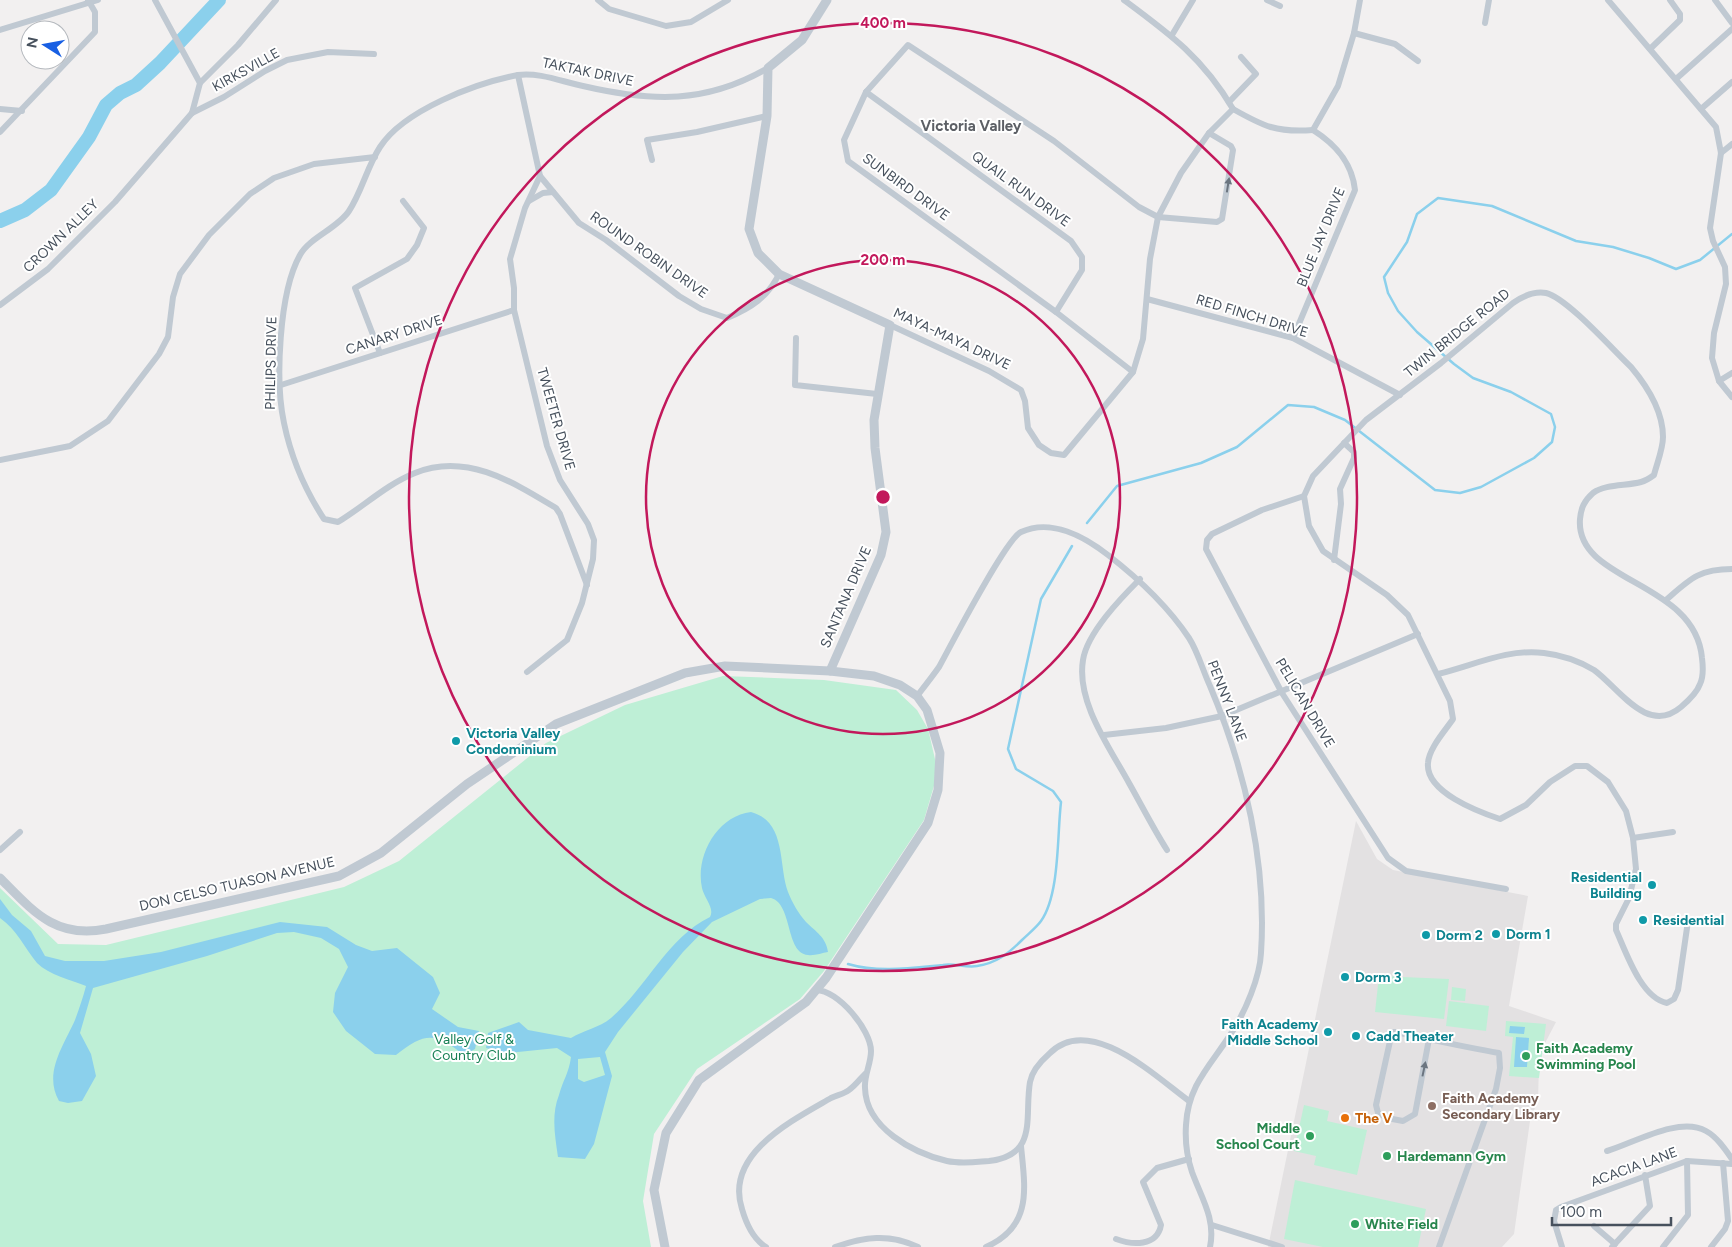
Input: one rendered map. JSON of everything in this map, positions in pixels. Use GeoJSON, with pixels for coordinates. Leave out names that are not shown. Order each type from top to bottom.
{"type":"FeatureCollection","features":[{"type":"Feature","properties":{"kind":"street"},"geometry":{"type":"LineString","coordinates":[[0,30],[88,1],[98,0]]}},
{"type":"Feature","properties":{"kind":"street"},"geometry":{"type":"LineString","coordinates":[[155,0],[170,32],[188,59],[200,83]]}},
{"type":"Feature","properties":{"kind":"street"},"geometry":{"type":"LineString","coordinates":[[192,113],[200,83],[238,45],[276,0]]}},
{"type":"Feature","properties":{"kind":"street"},"geometry":{"type":"LineString","coordinates":[[598,0],[609,9],[666,26],[691,22],[728,0]]}},
{"type":"Feature","properties":{"kind":"street","name":"TAKTAK DRIVE"},"geometry":{"type":"LineString","coordinates":[[375,157],[386,140],[421,112],[441,100],[477,86],[518,75],[529,74],[640,97],[680,98],[729,88],[768,68],[802,40],[827,0]]}},
{"type":"Feature","properties":{"kind":"street"},"geometry":{"type":"LineString","coordinates":[[1124,0],[1195,56],[1233,109],[1261,125],[1288,132],[1313,130],[1338,86],[1354,34],[1360,0]]}},
{"type":"Feature","properties":{"kind":"street"},"geometry":{"type":"LineString","coordinates":[[1172,36],[1193,0]]}},
{"type":"Feature","properties":{"kind":"street"},"geometry":{"type":"LineString","coordinates":[[1267,0],[1280,6]]}},
{"type":"Feature","properties":{"kind":"street"},"geometry":{"type":"LineString","coordinates":[[1485,23],[1488,0]]}},
{"type":"Feature","properties":{"kind":"street"},"geometry":{"type":"LineString","coordinates":[[1608,0],[1716,127],[1721,153],[1710,228],[1726,267],[1726,284],[1714,333],[1712,358],[1719,381],[1732,397]]}},
{"type":"Feature","properties":{"kind":"street"},"geometry":{"type":"LineString","coordinates":[[1650,49],[1680,20],[1680,14],[1670,0]]}},
{"type":"Feature","properties":{"kind":"street"},"geometry":{"type":"LineString","coordinates":[[1715,0],[1732,23]]}},
{"type":"Feature","properties":{"kind":"street"},"geometry":{"type":"LineString","coordinates":[[0,132],[95,32],[95,12],[88,1]]}},
{"type":"Feature","properties":{"kind":"street"},"geometry":{"type":"LineString","coordinates":[[1676,79],[1732,29]]}},
{"type":"Feature","properties":{"kind":"street"},"geometry":{"type":"LineString","coordinates":[[1354,34],[1395,44],[1418,61]]}},
{"type":"Feature","properties":{"kind":"street","name":"SUNBIRD DRIVE"},"geometry":{"type":"LineString","coordinates":[[1133,372],[1056,312],[848,161],[844,140],[866,92],[908,45],[1054,140],[1139,208],[1158,217]]}},
{"type":"Feature","properties":{"kind":"street","name":"KIRKSVILLE"},"geometry":{"type":"LineString","coordinates":[[192,113],[224,97],[265,71],[287,60],[328,52],[374,54]]}},
{"type":"Feature","properties":{"kind":"street"},"geometry":{"type":"LineString","coordinates":[[1229,102],[1256,74],[1241,57]]}},
{"type":"Feature","properties":{"kind":"street"},"geometry":{"type":"LineString","coordinates":[[768,68],[767,116],[749,229],[758,253],[779,274]]}},
{"type":"Feature","properties":{"kind":"street","name":"ROUND ROBIN DRIVE"},"geometry":{"type":"LineString","coordinates":[[518,75],[540,176],[579,223],[606,240],[680,296],[702,309],[727,318],[747,310],[771,290],[779,274]]}},
{"type":"Feature","properties":{"kind":"street"},"geometry":{"type":"LineString","coordinates":[[1701,109],[1732,82]]}},
{"type":"Feature","properties":{"kind":"street","name":"QUAIL RUN DRIVE"},"geometry":{"type":"LineString","coordinates":[[866,92],[1071,241],[1082,257],[1082,270],[1056,312]]}},
{"type":"Feature","properties":{"kind":"street"},"geometry":{"type":"LineString","coordinates":[[0,109],[22,111]]}},
{"type":"Feature","properties":{"kind":"street","name":"MAYA-MAYA DRIVE"},"geometry":{"type":"LineString","coordinates":[[779,274],[989,371],[1021,390],[1025,401],[1028,428],[1039,445],[1051,453],[1064,455],[1071,449],[1133,372],[1143,339],[1150,258],[1158,217],[1181,174],[1209,133],[1233,109]]}},
{"type":"Feature","properties":{"kind":"street","name":"CROWN ALLEY"},"geometry":{"type":"LineString","coordinates":[[0,305],[48,269],[115,202],[192,113]]}},
{"type":"Feature","properties":{"kind":"street"},"geometry":{"type":"LineString","coordinates":[[652,160],[646,140],[698,132],[767,116]]}},
{"type":"Feature","properties":{"kind":"street","name":"BLUE JAY DRIVE"},"geometry":{"type":"LineString","coordinates":[[1293,338],[1355,190],[1354,174],[1339,151],[1331,142],[1313,130]]}},
{"type":"Feature","properties":{"kind":"street"},"geometry":{"type":"LineString","coordinates":[[1158,217],[1217,222],[1222,219],[1233,150],[1231,146],[1209,133]]}},
{"type":"Feature","properties":{"kind":"street"},"geometry":{"type":"LineString","coordinates":[[1721,153],[1732,144]]}},
{"type":"Feature","properties":{"kind":"street"},"geometry":{"type":"LineString","coordinates":[[0,460],[70,446],[108,421],[159,354],[168,337],[174,297],[180,274],[209,235],[250,194],[274,178],[314,164],[375,157]]}},
{"type":"Feature","properties":{"kind":"street","name":"PHILIPS DRIVE"},"geometry":{"type":"LineString","coordinates":[[375,157],[348,212],[301,253],[289,280],[282,326],[281,385],[283,422],[293,458],[311,500],[324,519],[338,522],[415,472],[452,464],[487,471],[519,486],[556,508],[587,585]]}},
{"type":"Feature","properties":{"kind":"street","name":"TWEETER DRIVE"},"geometry":{"type":"LineString","coordinates":[[527,672],[567,640],[587,585],[593,559],[594,540],[588,524],[560,480],[547,446],[514,310],[514,288],[510,259],[527,204],[540,176]]}},
{"type":"Feature","properties":{"kind":"street"},"geometry":{"type":"LineString","coordinates":[[527,204],[539,194],[553,192]]}},
{"type":"Feature","properties":{"kind":"street"},"geometry":{"type":"LineString","coordinates":[[380,353],[355,288],[407,259],[417,245],[424,228],[403,201]]}},
{"type":"Feature","properties":{"kind":"street","name":"TWIN BRIDGE ROAD"},"geometry":{"type":"LineString","coordinates":[[1304,496],[1313,476],[1366,420],[1441,363],[1525,295],[1545,293],[1562,301],[1641,378],[1658,410],[1663,437],[1654,475],[1642,482],[1594,492],[1582,506],[1580,529],[1588,550],[1604,564],[1666,600],[1693,628],[1701,649],[1703,670],[1700,684],[1689,699],[1673,713],[1655,715],[1638,710],[1593,670],[1570,658],[1543,652],[1504,655],[1438,674]]}},
{"type":"Feature","properties":{"kind":"street","name":"RED FINCH DRIVE"},"geometry":{"type":"LineString","coordinates":[[1147,299],[1293,338],[1400,395]]}},
{"type":"Feature","properties":{"kind":"street","name":"CANARY DRIVE"},"geometry":{"type":"LineString","coordinates":[[281,385],[514,310]]}},
{"type":"Feature","properties":{"kind":"street","name":"SANTANA DRIVE"},"geometry":{"type":"LineString","coordinates":[[830,671],[881,555],[886,532],[875,448],[877,394],[890,325]]}},
{"type":"Feature","properties":{"kind":"street"},"geometry":{"type":"LineString","coordinates":[[796,338],[795,385],[877,394]]}},
{"type":"Feature","properties":{"kind":"street"},"geometry":{"type":"LineString","coordinates":[[1719,381],[1732,373]]}},
{"type":"Feature","properties":{"kind":"street"},"geometry":{"type":"LineString","coordinates":[[1334,560],[1341,504],[1340,489],[1354,458],[1354,452],[1346,441]]}},
{"type":"Feature","properties":{"kind":"street"},"geometry":{"type":"LineString","coordinates":[[1304,496],[1305,511],[1314,538],[1334,560],[1387,595],[1408,615],[1438,674],[1450,701],[1453,719],[1434,748],[1428,763],[1431,776],[1450,798],[1477,812],[1500,819],[1526,805],[1550,782],[1575,766],[1587,766],[1608,782],[1626,811],[1633,838],[1636,869],[1629,898],[1616,924],[1616,930],[1636,975],[1658,1001],[1667,1003],[1674,999],[1678,990],[1688,921]]}},
{"type":"Feature","properties":{"kind":"street","name":"PELICAN DRIVE"},"geometry":{"type":"LineString","coordinates":[[1304,496],[1262,510],[1212,534],[1206,549],[1282,693],[1388,858],[1406,871],[1506,889]]}},
{"type":"Feature","properties":{"kind":"street","name":"PENNY LANE"},"geometry":{"type":"LineString","coordinates":[[916,696],[936,670],[1004,551],[1019,532],[1040,528],[1062,530],[1077,534],[1094,544],[1140,579],[1190,640],[1222,716],[1248,802],[1260,883],[1261,954],[1254,985],[1232,1032],[1206,1068],[1190,1102],[1186,1124],[1189,1159],[1212,1225],[1210,1247]]}},
{"type":"Feature","properties":{"kind":"street"},"geometry":{"type":"LineString","coordinates":[[1666,600],[1694,575],[1713,569],[1732,569]]}},
{"type":"Feature","properties":{"kind":"street"},"geometry":{"type":"LineString","coordinates":[[1140,579],[1116,604],[1094,634],[1083,659],[1083,688],[1094,720],[1104,735],[1152,828],[1167,850]]}},
{"type":"Feature","properties":{"kind":"street"},"geometry":{"type":"LineString","coordinates":[[1104,735],[1166,728],[1222,716],[1282,693],[1418,634]]}},
{"type":"Feature","properties":{"kind":"street","name":"DON CELSO TUASON AVENUE"},"geometry":{"type":"LineString","coordinates":[[0,878],[45,920],[66,930],[87,933],[339,876],[381,853],[467,784],[556,724],[684,673],[725,666],[830,671],[874,676],[900,685],[916,696],[932,723],[940,753],[938,790],[928,823],[875,906],[806,1002],[699,1080],[666,1132],[654,1190],[665,1247]]}},
{"type":"Feature","properties":{"kind":"street"},"geometry":{"type":"LineString","coordinates":[[0,850],[20,832]]}},
{"type":"Feature","properties":{"kind":"street"},"geometry":{"type":"LineString","coordinates":[[1633,838],[1673,832]]}},
{"type":"Feature","properties":{"kind":"street"},"geometry":{"type":"LineString","coordinates":[[816,990],[824,991],[850,1010],[859,1021],[871,1050],[865,1074],[866,1099],[878,1124],[888,1133],[926,1153],[947,1161],[969,1163],[994,1160],[1013,1155],[1026,1138],[1029,1120],[1030,1080],[1039,1064],[1063,1043],[1081,1039],[1106,1045],[1149,1069],[1190,1102]]}},
{"type":"Feature","properties":{"kind":"street"},"geometry":{"type":"LineString","coordinates":[[1429,1039],[1415,1114],[1403,1121],[1387,1118],[1378,1112],[1376,1105],[1391,1034],[1394,1032],[1429,1039],[1499,1053],[1500,1068],[1496,1089],[1440,1247]]}},
{"type":"Feature","properties":{"kind":"street"},"geometry":{"type":"LineString","coordinates":[[766,1247],[752,1233],[741,1207],[739,1191],[741,1176],[762,1142],[801,1115],[849,1090],[865,1074]]}},
{"type":"Feature","properties":{"kind":"street"},"geometry":{"type":"LineString","coordinates":[[1607,1151],[1674,1127],[1694,1126],[1710,1133],[1732,1159]]}},
{"type":"Feature","properties":{"kind":"street"},"geometry":{"type":"LineString","coordinates":[[986,1247],[1006,1234],[1016,1223],[1024,1204],[1025,1187],[1020,1146]]}},
{"type":"Feature","properties":{"kind":"street"},"geometry":{"type":"LineString","coordinates":[[1116,1239],[1131,1245],[1143,1244],[1156,1236],[1161,1225],[1143,1182],[1157,1168],[1189,1159]]}},
{"type":"Feature","properties":{"kind":"street"},"geometry":{"type":"LineString","coordinates":[[1663,1247],[1688,1215],[1687,1161]]}},
{"type":"Feature","properties":{"kind":"street","name":"ACACIA LANE"},"geometry":{"type":"LineString","coordinates":[[1562,1247],[1554,1221],[1556,1210],[1645,1175],[1687,1161],[1732,1164]]}},
{"type":"Feature","properties":{"kind":"street"},"geometry":{"type":"LineString","coordinates":[[1711,1247],[1725,1229],[1728,1221],[1722,1163]]}},
{"type":"Feature","properties":{"kind":"street"},"geometry":{"type":"LineString","coordinates":[[1594,1226],[1613,1245],[1650,1206],[1645,1175]]}},
{"type":"Feature","properties":{"kind":"street"},"geometry":{"type":"LineString","coordinates":[[1212,1225],[1282,1247]]}},
{"type":"Feature","properties":{"kind":"street"},"geometry":{"type":"LineString","coordinates":[[835,1247],[874,1236],[895,1238],[918,1247]]}},
{"type":"Feature","properties":{"kind":"shaded area"},"geometry":{"type":"Polygon","coordinates":[[[1356,821],[1377,859],[1393,870],[1528,896],[1509,1006],[1556,1022],[1543,1047],[1539,1065],[1538,1100],[1530,1121],[1514,1234],[1502,1247],[1268,1247],[1356,821]]]}},
{"type":"Feature","properties":{"kind":"green space","name":"Valley Golf & Country Club"},"geometry":{"type":"Polygon","coordinates":[[[723,676],[824,680],[896,690],[917,710],[928,729],[938,772],[924,820],[824,971],[800,999],[697,1069],[654,1134],[643,1201],[651,1247],[0,1247],[0,888],[58,944],[106,945],[344,887],[399,861],[546,743],[625,705],[723,676]]]}},
{"type":"Feature","properties":{"kind":"green space"},"geometry":{"type":"Polygon","coordinates":[[[1379,976],[1449,979],[1444,1019],[1375,1012],[1379,976]]]}},
{"type":"Feature","properties":{"kind":"green space"},"geometry":{"type":"Polygon","coordinates":[[[1452,987],[1466,989],[1465,1001],[1451,1000],[1452,987]]]}},
{"type":"Feature","properties":{"kind":"green space"},"geometry":{"type":"Polygon","coordinates":[[[1449,1001],[1489,1006],[1486,1031],[1446,1026],[1449,1001]]]}},
{"type":"Feature","properties":{"kind":"green space","name":"Faith Academy Swimming Pool"},"geometry":{"type":"Polygon","coordinates":[[[1506,1021],[1546,1024],[1539,1078],[1509,1076],[1513,1037],[1505,1036],[1506,1021]]]}},
{"type":"Feature","properties":{"kind":"green space"},"geometry":{"type":"Polygon","coordinates":[[[1304,1105],[1329,1111],[1327,1121],[1367,1130],[1357,1175],[1314,1165],[1316,1156],[1294,1151],[1304,1105]]]}},
{"type":"Feature","properties":{"kind":"green space","name":"White Field"},"geometry":{"type":"Polygon","coordinates":[[[1295,1180],[1426,1209],[1418,1247],[1323,1247],[1284,1239],[1295,1180]]]}},
{"type":"Feature","properties":{"kind":"water"},"geometry":{"type":"Polygon","coordinates":[[[751,812],[763,817],[771,825],[779,846],[788,892],[803,919],[825,942],[828,952],[808,955],[801,952],[792,938],[783,909],[778,902],[771,898],[760,899],[712,922],[683,952],[618,1032],[605,1052],[612,1076],[594,1144],[585,1159],[558,1157],[554,1126],[555,1110],[571,1057],[557,1048],[507,1053],[486,1048],[488,1033],[519,1022],[528,1030],[571,1038],[611,1018],[624,1006],[681,937],[710,917],[711,910],[703,892],[701,876],[705,851],[719,829],[739,815],[751,812]],[[600,1057],[578,1059],[578,1079],[584,1082],[605,1075],[600,1057]]]}},
{"type":"Feature","properties":{"kind":"water"},"geometry":{"type":"Polygon","coordinates":[[[0,899],[12,915],[31,931],[45,956],[65,961],[104,961],[161,952],[280,922],[327,927],[356,945],[372,951],[397,948],[433,977],[440,993],[432,1009],[458,1027],[479,1031],[475,1049],[464,1055],[445,1042],[430,1038],[415,1042],[396,1055],[375,1054],[346,1031],[333,1012],[335,993],[348,967],[339,949],[321,938],[294,932],[277,933],[207,956],[93,988],[80,1033],[91,1054],[96,1076],[82,1101],[68,1103],[59,1101],[53,1080],[54,1070],[61,1049],[75,1020],[86,986],[54,974],[37,963],[16,933],[0,918],[0,899]]]}},
{"type":"Feature","properties":{"kind":"water"},"geometry":{"type":"Polygon","coordinates":[[[1510,1026],[1525,1027],[1524,1034],[1509,1033],[1510,1026]]]}},
{"type":"Feature","properties":{"kind":"water"},"geometry":{"type":"Polygon","coordinates":[[[1516,1037],[1529,1038],[1527,1067],[1514,1067],[1516,1037]]]}},
{"type":"Feature","properties":{"kind":"waterway"},"geometry":{"type":"LineString","coordinates":[[0,221],[25,210],[51,190],[89,137],[106,105],[120,93],[136,85],[160,63],[219,0]]}},
{"type":"Feature","properties":{"kind":"waterway"},"geometry":{"type":"LineString","coordinates":[[1087,523],[1117,486],[1201,463],[1237,447],[1288,405],[1314,407],[1345,420],[1435,490],[1460,493],[1481,487],[1534,458],[1552,442],[1555,427],[1551,414],[1511,392],[1473,378],[1454,364],[1417,332],[1398,311],[1388,293],[1384,277],[1407,242],[1417,214],[1438,198],[1492,206],[1576,241],[1613,247],[1676,269],[1700,260],[1732,234]]}},
{"type":"Feature","properties":{"kind":"waterway"},"geometry":{"type":"LineString","coordinates":[[848,964],[883,969],[984,965],[997,960],[1007,953],[1041,921],[1052,896],[1055,880],[1061,802],[1053,791],[1016,769],[1008,749],[1041,599],[1072,546]]}},
{"type":"Feature","properties":{"kind":"waterway"},"geometry":{"type":"LineString","coordinates":[[474,1039],[489,1039]]}},
{"type":"Feature","properties":{"kind":"place","name":"Victoria Valley Condominium"},"geometry":{"type":"Point","coordinates":[456,741]}},
{"type":"Feature","properties":{"kind":"place","name":"Residential Building"},"geometry":{"type":"Point","coordinates":[1652,885]}},
{"type":"Feature","properties":{"kind":"place","name":"Residential"},"geometry":{"type":"Point","coordinates":[1643,920]}},
{"type":"Feature","properties":{"kind":"place","name":"Dorm 1"},"geometry":{"type":"Point","coordinates":[1496,934]}},
{"type":"Feature","properties":{"kind":"place","name":"Dorm 2"},"geometry":{"type":"Point","coordinates":[1426,935]}},
{"type":"Feature","properties":{"kind":"place","name":"Dorm 3"},"geometry":{"type":"Point","coordinates":[1345,977]}},
{"type":"Feature","properties":{"kind":"place","name":"Faith Academy Middle School"},"geometry":{"type":"Point","coordinates":[1328,1032]}},
{"type":"Feature","properties":{"kind":"place","name":"Cadd Theater"},"geometry":{"type":"Point","coordinates":[1356,1036]}},
{"type":"Feature","properties":{"kind":"place","name":"Faith Academy Swimming Pool"},"geometry":{"type":"Point","coordinates":[1526,1056]}},
{"type":"Feature","properties":{"kind":"place","name":"Faith Academy Secondary Library"},"geometry":{"type":"Point","coordinates":[1432,1106]}},
{"type":"Feature","properties":{"kind":"place","name":"The V"},"geometry":{"type":"Point","coordinates":[1345,1118]}},
{"type":"Feature","properties":{"kind":"place","name":"Middle School Court"},"geometry":{"type":"Point","coordinates":[1310,1136]}},
{"type":"Feature","properties":{"kind":"place","name":"Hardemann Gym"},"geometry":{"type":"Point","coordinates":[1387,1156]}},
{"type":"Feature","properties":{"kind":"place","name":"White Field"},"geometry":{"type":"Point","coordinates":[1355,1224]}},
{"type":"Feature","properties":{"kind":"district","name":"Victoria Valley"},"geometry":{"type":"Point","coordinates":[971,126]}}]}
